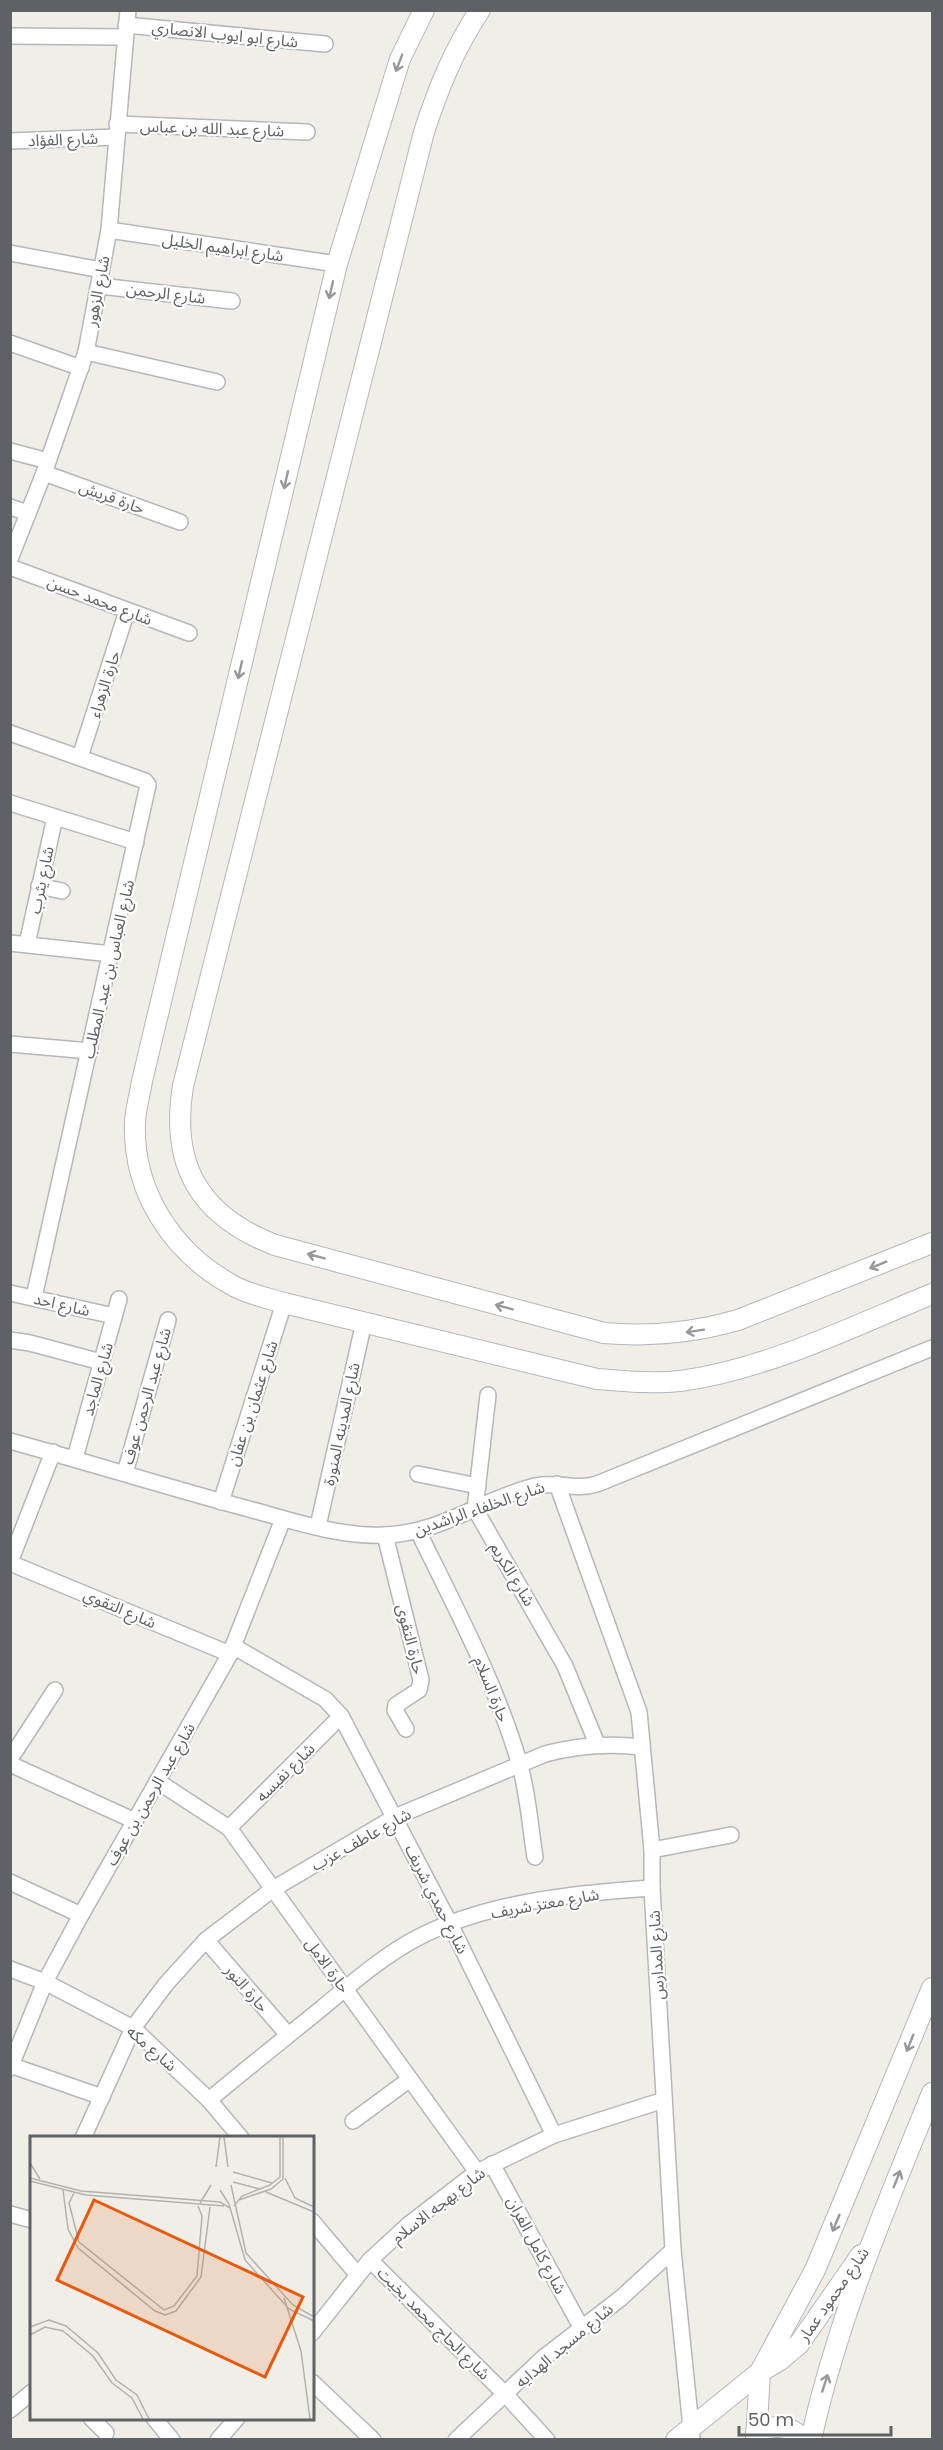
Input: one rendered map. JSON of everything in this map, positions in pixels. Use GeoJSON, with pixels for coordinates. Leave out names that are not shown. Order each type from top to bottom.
{"type":"FeatureCollection","features":[{"type":"Feature","properties":{"kind":"street"},"geometry":{"type":"LineString","coordinates":[[424,10],[400,59],[338,264],[142,1081],[135,1121],[138,1161],[150,1201],[171,1236],[199,1265],[234,1287],[284,1303],[597,1379],[637,1382],[678,1381],[718,1375],[756,1363],[933,1294]]}},
{"type":"Feature","properties":{"kind":"street"},"geometry":{"type":"LineString","coordinates":[[480,10],[463,36],[440,83],[424,132],[183,1086],[179,1115],[181,1144],[189,1172],[204,1197],[224,1218],[257,1238],[286,1248],[604,1334],[672,1335],[738,1320],[933,1243]]}},
{"type":"Feature","properties":{"kind":"street","name":"شارع ابو ايوب الانصاري"},"geometry":{"type":"LineString","coordinates":[[10,36],[126,24],[325,44]]}},
{"type":"Feature","properties":{"kind":"street","name":"شارع الزهور"},"geometry":{"type":"LineString","coordinates":[[10,559],[46,467],[86,352],[109,230],[126,24]]}},
{"type":"Feature","properties":{"kind":"street","name":"شارع عبد الله بن عباس"},"geometry":{"type":"LineString","coordinates":[[116,130],[307,132]]}},
{"type":"Feature","properties":{"kind":"street","name":"شارع الفؤاد"},"geometry":{"type":"LineString","coordinates":[[10,141],[116,130]]}},
{"type":"Feature","properties":{"kind":"street","name":"شارع ابراهيم الخليل"},"geometry":{"type":"LineString","coordinates":[[109,230],[338,264]]}},
{"type":"Feature","properties":{"kind":"street"},"geometry":{"type":"LineString","coordinates":[[10,253],[101,270]]}},
{"type":"Feature","properties":{"kind":"street","name":"شارع الرحمن"},"geometry":{"type":"LineString","coordinates":[[100,286],[232,301]]}},
{"type":"Feature","properties":{"kind":"street"},"geometry":{"type":"LineString","coordinates":[[10,343],[81,368]]}},
{"type":"Feature","properties":{"kind":"street"},"geometry":{"type":"LineString","coordinates":[[86,352],[217,382]]}},
{"type":"Feature","properties":{"kind":"street","name":"حارة قريش"},"geometry":{"type":"LineString","coordinates":[[10,451],[180,522]]}},
{"type":"Feature","properties":{"kind":"street"},"geometry":{"type":"LineString","coordinates":[[10,507],[28,513]]}},
{"type":"Feature","properties":{"kind":"street","name":"شارع محمد حسن"},"geometry":{"type":"LineString","coordinates":[[10,567],[189,633]]}},
{"type":"Feature","properties":{"kind":"street","name":"حارة الزهراء"},"geometry":{"type":"LineString","coordinates":[[80,757],[128,611]]}},
{"type":"Feature","properties":{"kind":"street","name":"شارع العباس بن عبد المطلب"},"geometry":{"type":"LineString","coordinates":[[10,733],[147,783],[148,789],[34,1297]]}},
{"type":"Feature","properties":{"kind":"street"},"geometry":{"type":"LineString","coordinates":[[10,803],[136,842]]}},
{"type":"Feature","properties":{"kind":"street","name":"شارع يثرب"},"geometry":{"type":"LineString","coordinates":[[27,944],[55,817]]}},
{"type":"Feature","properties":{"kind":"street"},"geometry":{"type":"LineString","coordinates":[[39,886],[62,891]]}},
{"type":"Feature","properties":{"kind":"street"},"geometry":{"type":"LineString","coordinates":[[10,943],[111,954]]}},
{"type":"Feature","properties":{"kind":"street"},"geometry":{"type":"LineString","coordinates":[[10,1044],[90,1051]]}},
{"type":"Feature","properties":{"kind":"street","name":"شارع احد"},"geometry":{"type":"LineString","coordinates":[[10,1293],[114,1316]]}},
{"type":"Feature","properties":{"kind":"street","name":"شارع الماجد"},"geometry":{"type":"LineString","coordinates":[[75,1458],[119,1299]]}},
{"type":"Feature","properties":{"kind":"street","name":"شارع عثمان بن عفان"},"geometry":{"type":"LineString","coordinates":[[221,1502],[284,1303]]}},
{"type":"Feature","properties":{"kind":"street","name":"شارع عبد الرحمن عوف"},"geometry":{"type":"LineString","coordinates":[[125,1473],[168,1320]]}},
{"type":"Feature","properties":{"kind":"street","name":"شارع المدينه المنورة"},"geometry":{"type":"LineString","coordinates":[[318,1526],[364,1323]]}},
{"type":"Feature","properties":{"kind":"street"},"geometry":{"type":"LineString","coordinates":[[10,1340],[102,1362]]}},
{"type":"Feature","properties":{"kind":"street","name":"شارع الخلفاء الراشدين"},"geometry":{"type":"LineString","coordinates":[[10,1441],[283,1518],[351,1534],[384,1535],[418,1531],[444,1524],[475,1509],[532,1487],[557,1484],[570,1488],[584,1488],[597,1484],[933,1348]]}},
{"type":"Feature","properties":{"kind":"street"},"geometry":{"type":"LineString","coordinates":[[475,1509],[488,1395]]}},
{"type":"Feature","properties":{"kind":"street"},"geometry":{"type":"LineString","coordinates":[[10,1562],[53,1452]]}},
{"type":"Feature","properties":{"kind":"street"},"geometry":{"type":"LineString","coordinates":[[418,1474],[478,1486]]}},
{"type":"Feature","properties":{"kind":"street","name":"شارع المدارس"},"geometry":{"type":"LineString","coordinates":[[557,1484],[639,1712],[652,1850],[652,1888],[664,2100],[687,2435]]}},
{"type":"Feature","properties":{"kind":"street","name":"شارع الكريم"},"geometry":{"type":"LineString","coordinates":[[475,1509],[565,1666],[597,1744]]}},
{"type":"Feature","properties":{"kind":"street","name":"شارع عبد الرحمن بن عوف"},"geometry":{"type":"LineString","coordinates":[[11,2066],[45,1982],[232,1650],[283,1518]]}},
{"type":"Feature","properties":{"kind":"street","name":"حارة السلام"},"geometry":{"type":"LineString","coordinates":[[418,1531],[486,1670],[520,1764],[535,1857]]}},
{"type":"Feature","properties":{"kind":"street","name":"حارة التقوى"},"geometry":{"type":"LineString","coordinates":[[384,1535],[422,1680],[419,1690],[396,1705],[395,1710],[406,1729]]}},
{"type":"Feature","properties":{"kind":"street","name":"شارع التقوي"},"geometry":{"type":"LineString","coordinates":[[10,1562],[232,1650]]}},
{"type":"Feature","properties":{"kind":"street","name":"شارع حمدي شريف"},"geometry":{"type":"LineString","coordinates":[[232,1650],[326,1699],[340,1716],[450,1924],[554,2134]]}},
{"type":"Feature","properties":{"kind":"street"},"geometry":{"type":"LineString","coordinates":[[55,1690],[10,1761],[135,1821]]}},
{"type":"Feature","properties":{"kind":"street","name":"شارع نفيسه"},"geometry":{"type":"LineString","coordinates":[[229,1828],[340,1716]]}},
{"type":"Feature","properties":{"kind":"street","name":"شارع عاطف عزب"},"geometry":{"type":"LineString","coordinates":[[84,2136],[133,2028],[166,1984],[206,1940],[273,1889],[395,1817],[520,1764],[571,1747],[597,1744],[642,1747]]}},
{"type":"Feature","properties":{"kind":"street","name":"حارة الامل"},"geometry":{"type":"LineString","coordinates":[[157,1781],[229,1828],[477,2172]]}},
{"type":"Feature","properties":{"kind":"street"},"geometry":{"type":"LineString","coordinates":[[652,1850],[731,1835]]}},
{"type":"Feature","properties":{"kind":"street"},"geometry":{"type":"LineString","coordinates":[[10,1882],[81,1915]]}},
{"type":"Feature","properties":{"kind":"street","name":"شارع معتز شريف"},"geometry":{"type":"LineString","coordinates":[[209,2100],[345,1989],[417,1938],[450,1924],[532,1902],[606,1891],[652,1888]]}},
{"type":"Feature","properties":{"kind":"street","name":"حارة النور"},"geometry":{"type":"LineString","coordinates":[[206,1940],[288,2035]]}},
{"type":"Feature","properties":{"kind":"street","name":"شارع مكه"},"geometry":{"type":"LineString","coordinates":[[10,1969],[45,1982],[133,2028],[209,2100],[239,2136]]}},
{"type":"Feature","properties":{"kind":"street"},"geometry":{"type":"LineString","coordinates":[[756,2436],[760,2372],[815,2270],[933,1988]]}},
{"type":"Feature","properties":{"kind":"street"},"geometry":{"type":"LineString","coordinates":[[11,2066],[102,2097]]}},
{"type":"Feature","properties":{"kind":"street"},"geometry":{"type":"LineString","coordinates":[[353,2121],[410,2079]]}},
{"type":"Feature","properties":{"kind":"street"},"geometry":{"type":"LineString","coordinates":[[811,2439],[820,2399],[874,2235],[933,2093]]}},
{"type":"Feature","properties":{"kind":"street","name":"شارع بهجه الاسلام"},"geometry":{"type":"LineString","coordinates":[[314,2329],[370,2260],[408,2225],[477,2172],[554,2134],[664,2100]]}},
{"type":"Feature","properties":{"kind":"street","name":"شارع كامل الفران"},"geometry":{"type":"LineString","coordinates":[[492,2164],[581,2327]]}},
{"type":"Feature","properties":{"kind":"street"},"geometry":{"type":"LineString","coordinates":[[10,2214],[30,2219]]}},
{"type":"Feature","properties":{"kind":"street"},"geometry":{"type":"LineString","coordinates":[[314,2223],[357,2274]]}},
{"type":"Feature","properties":{"kind":"street","name":"شارع محمود عمار"},"geometry":{"type":"LineString","coordinates":[[687,2435],[760,2372],[780,2360],[799,2344],[874,2235]]}},
{"type":"Feature","properties":{"kind":"street","name":"شارع مسجد الهدايه"},"geometry":{"type":"LineString","coordinates":[[456,2439],[543,2358],[621,2298],[673,2250]]}},
{"type":"Feature","properties":{"kind":"street","name":"شارع الحاج محمد بخيت"},"geometry":{"type":"LineString","coordinates":[[370,2260],[547,2439]]}},
{"type":"Feature","properties":{"kind":"street"},"geometry":{"type":"LineString","coordinates":[[314,2384],[373,2439]]}},
{"type":"Feature","properties":{"kind":"street"},"geometry":{"type":"LineString","coordinates":[[10,2410],[30,2394]]}},
{"type":"Feature","properties":{"kind":"street"},"geometry":{"type":"LineString","coordinates":[[93,2420],[106,2433]]}},
{"type":"Feature","properties":{"kind":"street"},"geometry":{"type":"LineString","coordinates":[[156,2420],[172,2439]]}},
{"type":"Feature","properties":{"kind":"street"},"geometry":{"type":"LineString","coordinates":[[222,2438],[236,2420]]}},
{"type":"Feature","properties":{"kind":"street"},"geometry":{"type":"LineString","coordinates":[[756,2436],[767,2428],[780,2426],[791,2429],[804,2439]]}}]}
